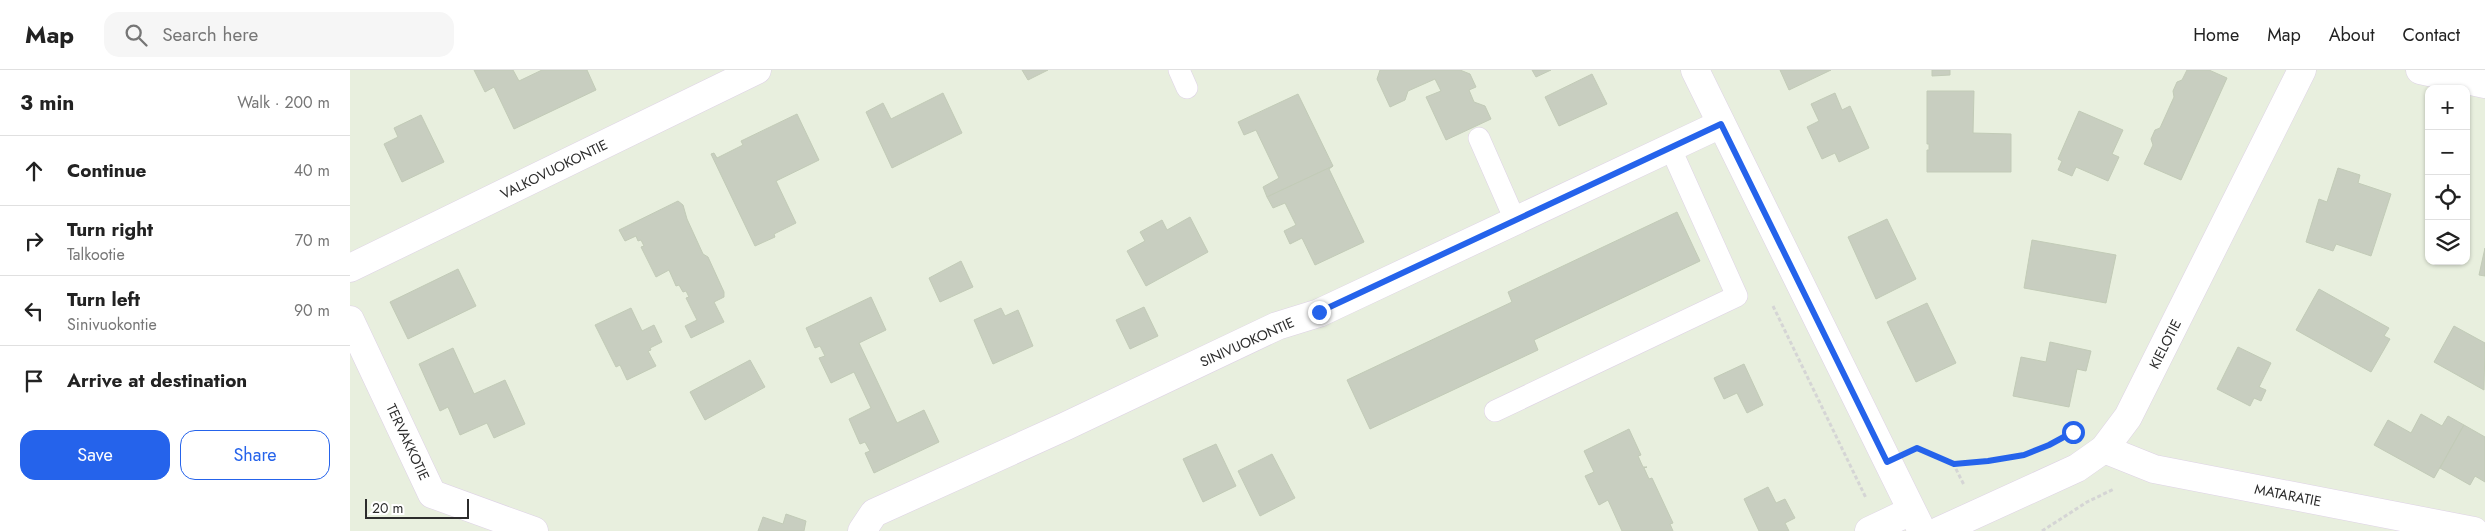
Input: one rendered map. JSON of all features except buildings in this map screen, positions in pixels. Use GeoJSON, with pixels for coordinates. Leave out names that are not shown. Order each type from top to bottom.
{"type":"FeatureCollection","features":[{"type":"Feature","properties":{"kind":"street","name":"VALKOVUOKONTIE"},"geometry":{"type":"LineString","coordinates":[[350,268],[757,70]]}},
{"type":"Feature","properties":{"kind":"street"},"geometry":{"type":"LineString","coordinates":[[1695,70],[1917,521],[1869,531]]}},
{"type":"Feature","properties":{"kind":"street","name":"KIELOTIE"},"geometry":{"type":"LineString","coordinates":[[1940,531],[2077,468],[2104,449],[2128,417],[2302,70]]}},
{"type":"Feature","properties":{"kind":"street"},"geometry":{"type":"LineString","coordinates":[[2420,70],[2485,84]]}},
{"type":"Feature","properties":{"kind":"street","name":"SINIVUOKONTIE"},"geometry":{"type":"LineString","coordinates":[[862,531],[874,513],[1073,423],[1277,326],[1319,312],[1670,146],[1721,124]]}},
{"type":"Feature","properties":{"kind":"street","name":"TERVAKKOTIE"},"geometry":{"type":"LineString","coordinates":[[350,320],[432,494],[534,531]]}},
{"type":"Feature","properties":{"kind":"street","name":"MATARATIE"},"geometry":{"type":"LineString","coordinates":[[2104,449],[2154,469],[2474,531]]}},
{"type":"Feature","properties":{"kind":"lane"},"geometry":{"type":"LineString","coordinates":[[1479,138],[1515,220]]}},
{"type":"Feature","properties":{"kind":"lane"},"geometry":{"type":"LineString","coordinates":[[1495,411],[1737,296],[1670,146]]}},
{"type":"Feature","properties":{"kind":"path"},"geometry":{"type":"LineString","coordinates":[[1855,477],[1917,448],[1954,464],[1988,461],[2032,452]]}},
{"type":"Feature","properties":{"kind":"route"},"geometry":{"type":"LineString","coordinates":[[1319,312],[1670,146],[1721,124],[1887,462],[1917,448],[1954,464],[1988,461],[2024,455],[2049,445],[2073,432]]}}]}
